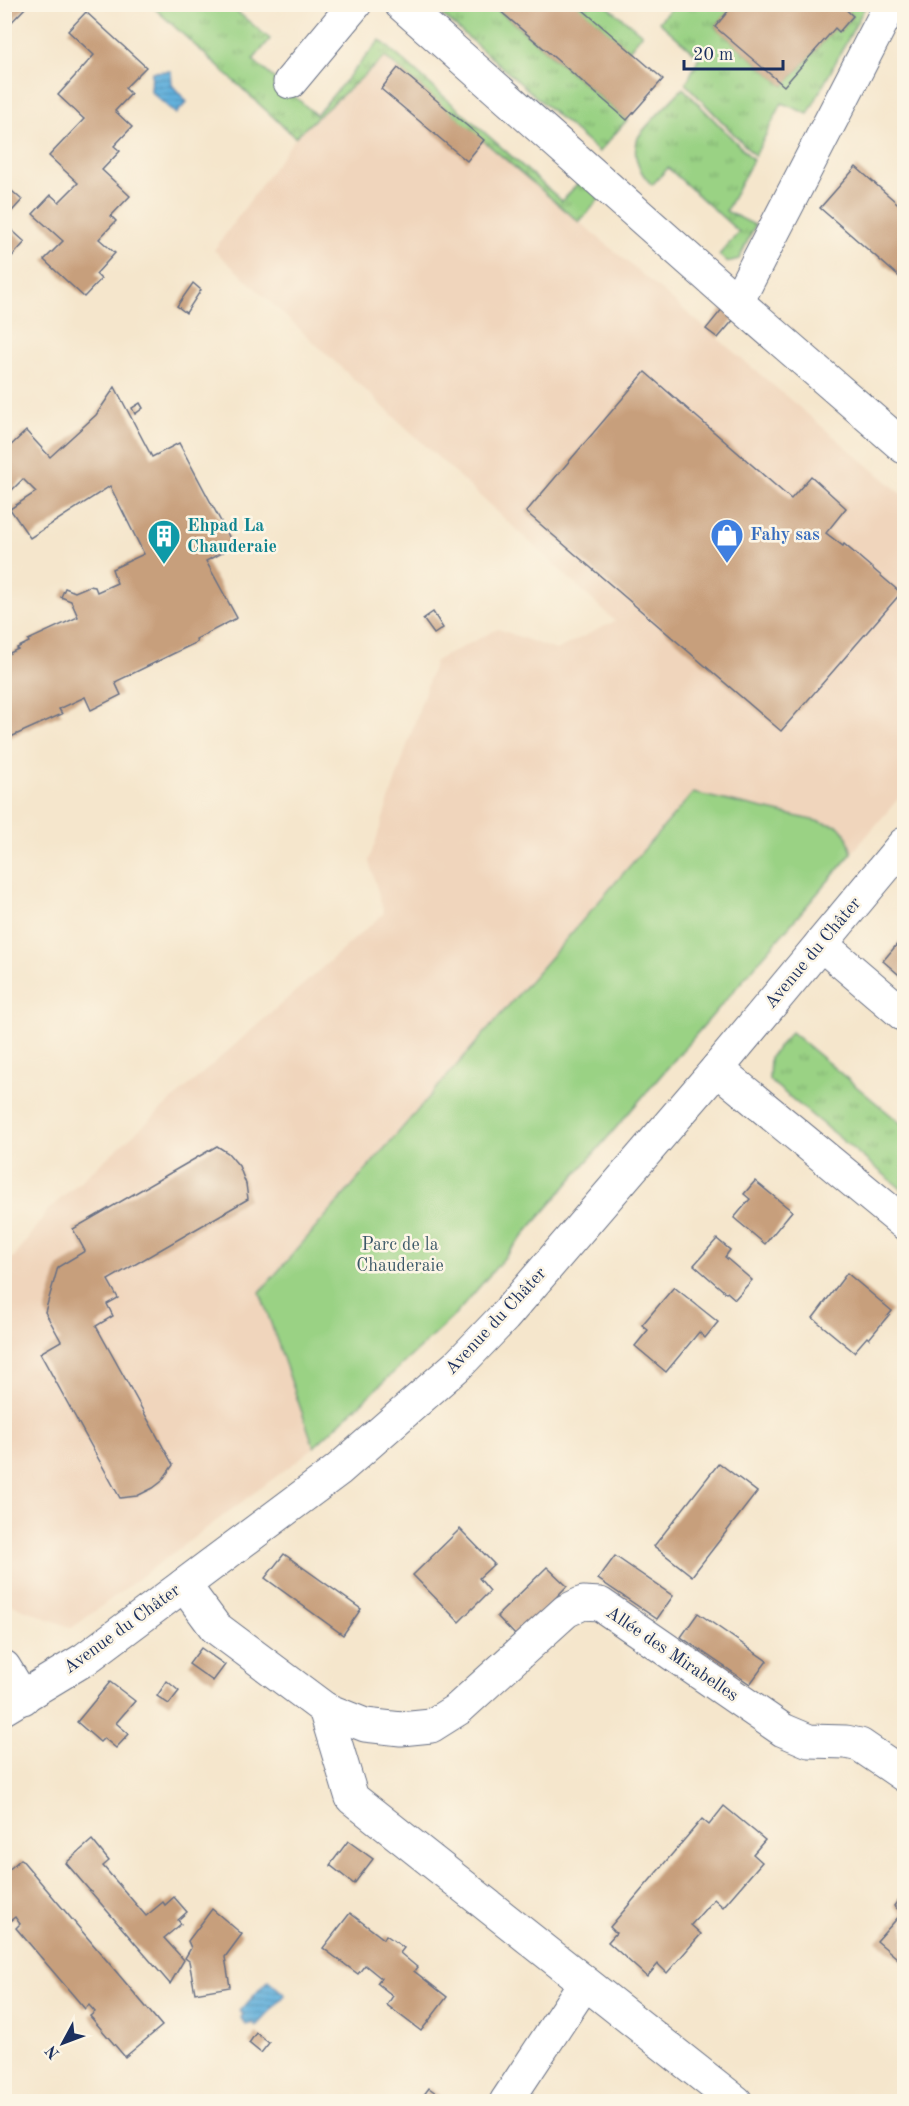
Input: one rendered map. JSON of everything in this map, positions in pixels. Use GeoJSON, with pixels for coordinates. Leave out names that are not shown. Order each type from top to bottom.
{"type":"FeatureCollection","features":[{"type":"Feature","properties":{"kind":"main road"},"geometry":{"type":"LineString","coordinates":[[290,82],[355,4]]}},
{"type":"Feature","properties":{"kind":"main road"},"geometry":{"type":"LineString","coordinates":[[401,4],[904,447]]}},
{"type":"Feature","properties":{"kind":"main road"},"geometry":{"type":"LineString","coordinates":[[737,302],[891,4]]}},
{"type":"Feature","properties":{"kind":"main road","name":"Avenue du Châter"},"geometry":{"type":"LineString","coordinates":[[14,1703],[85,1659],[338,1470],[458,1365],[504,1317],[717,1069],[904,844]]}},
{"type":"Feature","properties":{"kind":"main road"},"geometry":{"type":"LineString","coordinates":[[821,944],[904,1015]]}},
{"type":"Feature","properties":{"kind":"main road"},"geometry":{"type":"LineString","coordinates":[[717,1069],[904,1223]]}},
{"type":"Feature","properties":{"kind":"main road","name":"Allée des Mirabelles"},"geometry":{"type":"LineString","coordinates":[[184,1584],[215,1627],[325,1709],[365,1725],[401,1729],[431,1726],[458,1710],[566,1611],[583,1603],[600,1604],[783,1730],[809,1741],[846,1742],[860,1745],[904,1775]]}},
{"type":"Feature","properties":{"kind":"main road"},"geometry":{"type":"LineString","coordinates":[[4,1667],[14,1703]]}},
{"type":"Feature","properties":{"kind":"main road"},"geometry":{"type":"LineString","coordinates":[[325,1709],[352,1798],[584,1984],[736,2102]]}},
{"type":"Feature","properties":{"kind":"main road"},"geometry":{"type":"LineString","coordinates":[[506,2102],[584,1984]]}},
{"type":"Feature","properties":{"kind":"shaded area"},"geometry":{"type":"Polygon","coordinates":[[[385,57],[904,496],[904,792],[852,853],[846,834],[260,1292],[314,1447],[72,1628],[5,1602],[4,1263],[15,1256],[48,1210],[384,913],[369,861],[435,661],[498,629],[556,650],[615,621],[214,250],[296,137],[385,57]]]}},
{"type":"Feature","properties":{"kind":"green space"},"geometry":{"type":"Polygon","coordinates":[[[151,5],[229,5],[270,39],[253,60],[316,115],[380,40],[562,201],[580,181],[600,198],[579,222],[385,57],[295,137],[151,5]]]}},
{"type":"Feature","properties":{"kind":"green space"},"geometry":{"type":"Polygon","coordinates":[[[431,5],[492,5],[627,120],[599,152],[431,5]]]}},
{"type":"Feature","properties":{"kind":"green space"},"geometry":{"type":"Polygon","coordinates":[[[576,5],[606,5],[642,34],[629,50],[576,5]]]}},
{"type":"Feature","properties":{"kind":"green space"},"geometry":{"type":"Polygon","coordinates":[[[674,5],[734,5],[715,27],[784,86],[835,28],[839,32],[853,16],[840,5],[864,5],[865,7],[808,114],[782,103],[755,156],[686,84],[699,57],[659,22],[674,5]]]}},
{"type":"Feature","properties":{"kind":"green space"},"geometry":{"type":"Polygon","coordinates":[[[683,88],[753,160],[726,211],[755,225],[739,259],[727,262],[719,255],[739,232],[668,168],[652,185],[636,158],[636,145],[640,134],[683,88]]]}},
{"type":"Feature","properties":{"kind":"green space","name":"Parc de la Chauderaie"},"geometry":{"type":"Polygon","coordinates":[[[693,793],[838,826],[846,834],[852,853],[456,1314],[314,1447],[260,1292],[693,793]]]}},
{"type":"Feature","properties":{"kind":"green space"},"geometry":{"type":"Polygon","coordinates":[[[791,1032],[904,1126],[904,1191],[769,1080],[770,1057],[791,1032]]]}},
{"type":"Feature","properties":{"kind":"water"},"geometry":{"type":"Polygon","coordinates":[[[171,71],[172,85],[187,102],[176,114],[151,92],[152,72],[171,71]]]}},
{"type":"Feature","properties":{"kind":"water"},"geometry":{"type":"Polygon","coordinates":[[[268,1980],[285,1995],[256,2026],[253,2023],[246,2025],[241,2018],[243,2014],[240,2011],[268,1980]]]}},
{"type":"Feature","properties":{"kind":"building"},"geometry":{"type":"Polygon","coordinates":[[[4,4],[23,4],[26,7],[4,30],[4,4]]]}},
{"type":"Feature","properties":{"kind":"building"},"geometry":{"type":"Polygon","coordinates":[[[492,4],[576,4],[663,79],[627,120],[492,4]]]}},
{"type":"Feature","properties":{"kind":"building"},"geometry":{"type":"Polygon","coordinates":[[[734,4],[840,4],[853,16],[839,32],[835,28],[784,86],[715,27],[734,4]]]}},
{"type":"Feature","properties":{"kind":"building"},"geometry":{"type":"Polygon","coordinates":[[[86,12],[146,67],[125,88],[131,94],[115,111],[132,127],[114,146],[120,151],[102,170],[130,196],[111,216],[116,221],[99,239],[115,253],[96,274],[101,279],[84,297],[44,260],[63,241],[33,214],[51,195],[59,202],[78,183],[49,156],[84,119],[58,95],[94,55],[68,31],[86,12]]]}},
{"type":"Feature","properties":{"kind":"building"},"geometry":{"type":"Polygon","coordinates":[[[398,68],[484,140],[467,161],[381,89],[398,68]]]}},
{"type":"Feature","properties":{"kind":"building"},"geometry":{"type":"Polygon","coordinates":[[[856,167],[904,209],[904,281],[820,208],[856,167]]]}},
{"type":"Feature","properties":{"kind":"building"},"geometry":{"type":"Polygon","coordinates":[[[4,184],[22,200],[4,220],[4,184]]]}},
{"type":"Feature","properties":{"kind":"building"},"geometry":{"type":"Polygon","coordinates":[[[4,223],[25,242],[6,263],[11,268],[4,275],[4,223]]]}},
{"type":"Feature","properties":{"kind":"building"},"geometry":{"type":"Polygon","coordinates":[[[193,283],[201,290],[186,313],[177,306],[193,283]]]}},
{"type":"Feature","properties":{"kind":"building"},"geometry":{"type":"Polygon","coordinates":[[[723,308],[735,318],[718,338],[706,329],[723,308]]]}},
{"type":"Feature","properties":{"kind":"building","name":"Fahy sas"},"geometry":{"type":"Polygon","coordinates":[[[645,372],[791,499],[811,476],[846,508],[826,533],[843,546],[844,544],[901,593],[781,731],[526,512],[645,372]]]}},
{"type":"Feature","properties":{"kind":"building","name":"Ehpad La Chauderaie"},"geometry":{"type":"Polygon","coordinates":[[[115,387],[152,457],[179,443],[234,546],[206,561],[237,618],[196,639],[197,642],[115,682],[121,695],[91,710],[85,697],[59,709],[62,714],[4,740],[4,656],[29,642],[28,640],[78,617],[71,601],[61,597],[65,588],[75,592],[89,586],[95,587],[97,592],[117,583],[112,569],[144,554],[110,486],[30,538],[10,509],[36,492],[23,479],[4,498],[4,452],[26,431],[50,457],[96,415],[115,387]]]}},
{"type":"Feature","properties":{"kind":"building"},"geometry":{"type":"Polygon","coordinates":[[[140,403],[143,408],[135,414],[132,408],[140,403]]]}},
{"type":"Feature","properties":{"kind":"building"},"geometry":{"type":"Polygon","coordinates":[[[433,612],[443,628],[434,634],[423,619],[433,612]]]}},
{"type":"Feature","properties":{"kind":"building"},"geometry":{"type":"Polygon","coordinates":[[[904,936],[904,979],[883,961],[904,936]]]}},
{"type":"Feature","properties":{"kind":"building"},"geometry":{"type":"Polygon","coordinates":[[[217,1146],[228,1153],[239,1166],[246,1184],[248,1199],[108,1280],[118,1298],[107,1304],[113,1316],[96,1326],[173,1465],[161,1482],[153,1488],[137,1496],[120,1498],[40,1353],[61,1341],[45,1312],[58,1267],[85,1251],[73,1229],[217,1146]]]}},
{"type":"Feature","properties":{"kind":"building"},"geometry":{"type":"Polygon","coordinates":[[[755,1181],[792,1211],[765,1244],[734,1218],[750,1199],[744,1194],[755,1181]]]}},
{"type":"Feature","properties":{"kind":"building"},"geometry":{"type":"Polygon","coordinates":[[[717,1239],[730,1250],[725,1257],[752,1280],[735,1299],[694,1265],[717,1239]]]}},
{"type":"Feature","properties":{"kind":"building"},"geometry":{"type":"Polygon","coordinates":[[[847,1273],[892,1311],[869,1339],[867,1337],[854,1352],[813,1318],[847,1273]]]}},
{"type":"Feature","properties":{"kind":"building"},"geometry":{"type":"Polygon","coordinates":[[[674,1287],[718,1322],[705,1338],[699,1332],[666,1372],[635,1346],[648,1330],[642,1325],[674,1287]]]}},
{"type":"Feature","properties":{"kind":"building"},"geometry":{"type":"Polygon","coordinates":[[[719,1463],[757,1492],[692,1576],[654,1546],[719,1463]]]}},
{"type":"Feature","properties":{"kind":"building"},"geometry":{"type":"Polygon","coordinates":[[[460,1529],[494,1564],[479,1578],[490,1591],[459,1622],[413,1575],[460,1529]]]}},
{"type":"Feature","properties":{"kind":"building"},"geometry":{"type":"Polygon","coordinates":[[[284,1554],[361,1609],[343,1635],[265,1578],[284,1554]]]}},
{"type":"Feature","properties":{"kind":"building"},"geometry":{"type":"Polygon","coordinates":[[[615,1556],[673,1596],[657,1619],[598,1579],[615,1556]]]}},
{"type":"Feature","properties":{"kind":"building"},"geometry":{"type":"Polygon","coordinates":[[[547,1567],[567,1586],[517,1637],[497,1616],[547,1567]]]}},
{"type":"Feature","properties":{"kind":"building"},"geometry":{"type":"Polygon","coordinates":[[[698,1613],[767,1661],[750,1684],[681,1637],[698,1613]]]}},
{"type":"Feature","properties":{"kind":"building"},"geometry":{"type":"Polygon","coordinates":[[[201,1648],[225,1665],[213,1681],[189,1664],[201,1648]]]}},
{"type":"Feature","properties":{"kind":"building"},"geometry":{"type":"Polygon","coordinates":[[[167,1681],[179,1691],[169,1704],[157,1696],[167,1681]]]}},
{"type":"Feature","properties":{"kind":"building"},"geometry":{"type":"Polygon","coordinates":[[[110,1682],[135,1701],[116,1723],[129,1734],[116,1748],[104,1738],[100,1742],[77,1722],[110,1682]]]}},
{"type":"Feature","properties":{"kind":"building"},"geometry":{"type":"Polygon","coordinates":[[[724,1806],[765,1840],[753,1854],[762,1862],[723,1907],[714,1899],[691,1925],[701,1934],[667,1973],[658,1964],[647,1977],[608,1942],[616,1933],[610,1927],[702,1819],[709,1825],[724,1806]]]}},
{"type":"Feature","properties":{"kind":"building"},"geometry":{"type":"Polygon","coordinates":[[[92,1840],[109,1861],[103,1866],[146,1916],[163,1902],[165,1905],[174,1897],[187,1912],[178,1920],[181,1924],[164,1938],[184,1960],[170,1984],[66,1863],[92,1840]]]}},
{"type":"Feature","properties":{"kind":"building"},"geometry":{"type":"Polygon","coordinates":[[[348,1841],[373,1859],[354,1884],[330,1865],[348,1841]]]}},
{"type":"Feature","properties":{"kind":"building"},"geometry":{"type":"Polygon","coordinates":[[[21,1859],[162,2026],[125,2057],[90,2016],[95,2012],[89,2005],[85,2009],[16,1928],[20,1924],[15,1917],[10,1921],[5,1914],[5,1873],[21,1859]]]}},
{"type":"Feature","properties":{"kind":"building"},"geometry":{"type":"Polygon","coordinates":[[[904,1892],[904,1964],[877,1941],[902,1913],[894,1906],[904,1892]]]}},
{"type":"Feature","properties":{"kind":"building"},"geometry":{"type":"Polygon","coordinates":[[[212,1909],[242,1934],[225,1957],[230,1987],[195,1993],[189,1961],[185,1958],[191,1948],[188,1941],[212,1909]]]}},
{"type":"Feature","properties":{"kind":"building"},"geometry":{"type":"Polygon","coordinates":[[[350,1913],[384,1939],[386,1935],[404,1948],[400,1953],[417,1967],[414,1971],[447,1997],[421,2031],[387,2005],[393,1996],[377,1983],[381,1978],[365,1965],[358,1974],[323,1948],[350,1913]]]}},
{"type":"Feature","properties":{"kind":"building"},"geometry":{"type":"Polygon","coordinates":[[[256,2033],[269,2043],[261,2053],[249,2043],[256,2033]]]}},
{"type":"Feature","properties":{"kind":"building"},"geometry":{"type":"Polygon","coordinates":[[[429,2088],[448,2102],[415,2102],[417,2099],[420,2100],[429,2088]]]}},
{"type":"Feature","properties":{"kind":"place","name":"Fahy sas"},"geometry":{"type":"Point","coordinates":[727,564]}},
{"type":"Feature","properties":{"kind":"place","name":"Ehpad La Chauderaie"},"geometry":{"type":"Point","coordinates":[164,565]}}]}
